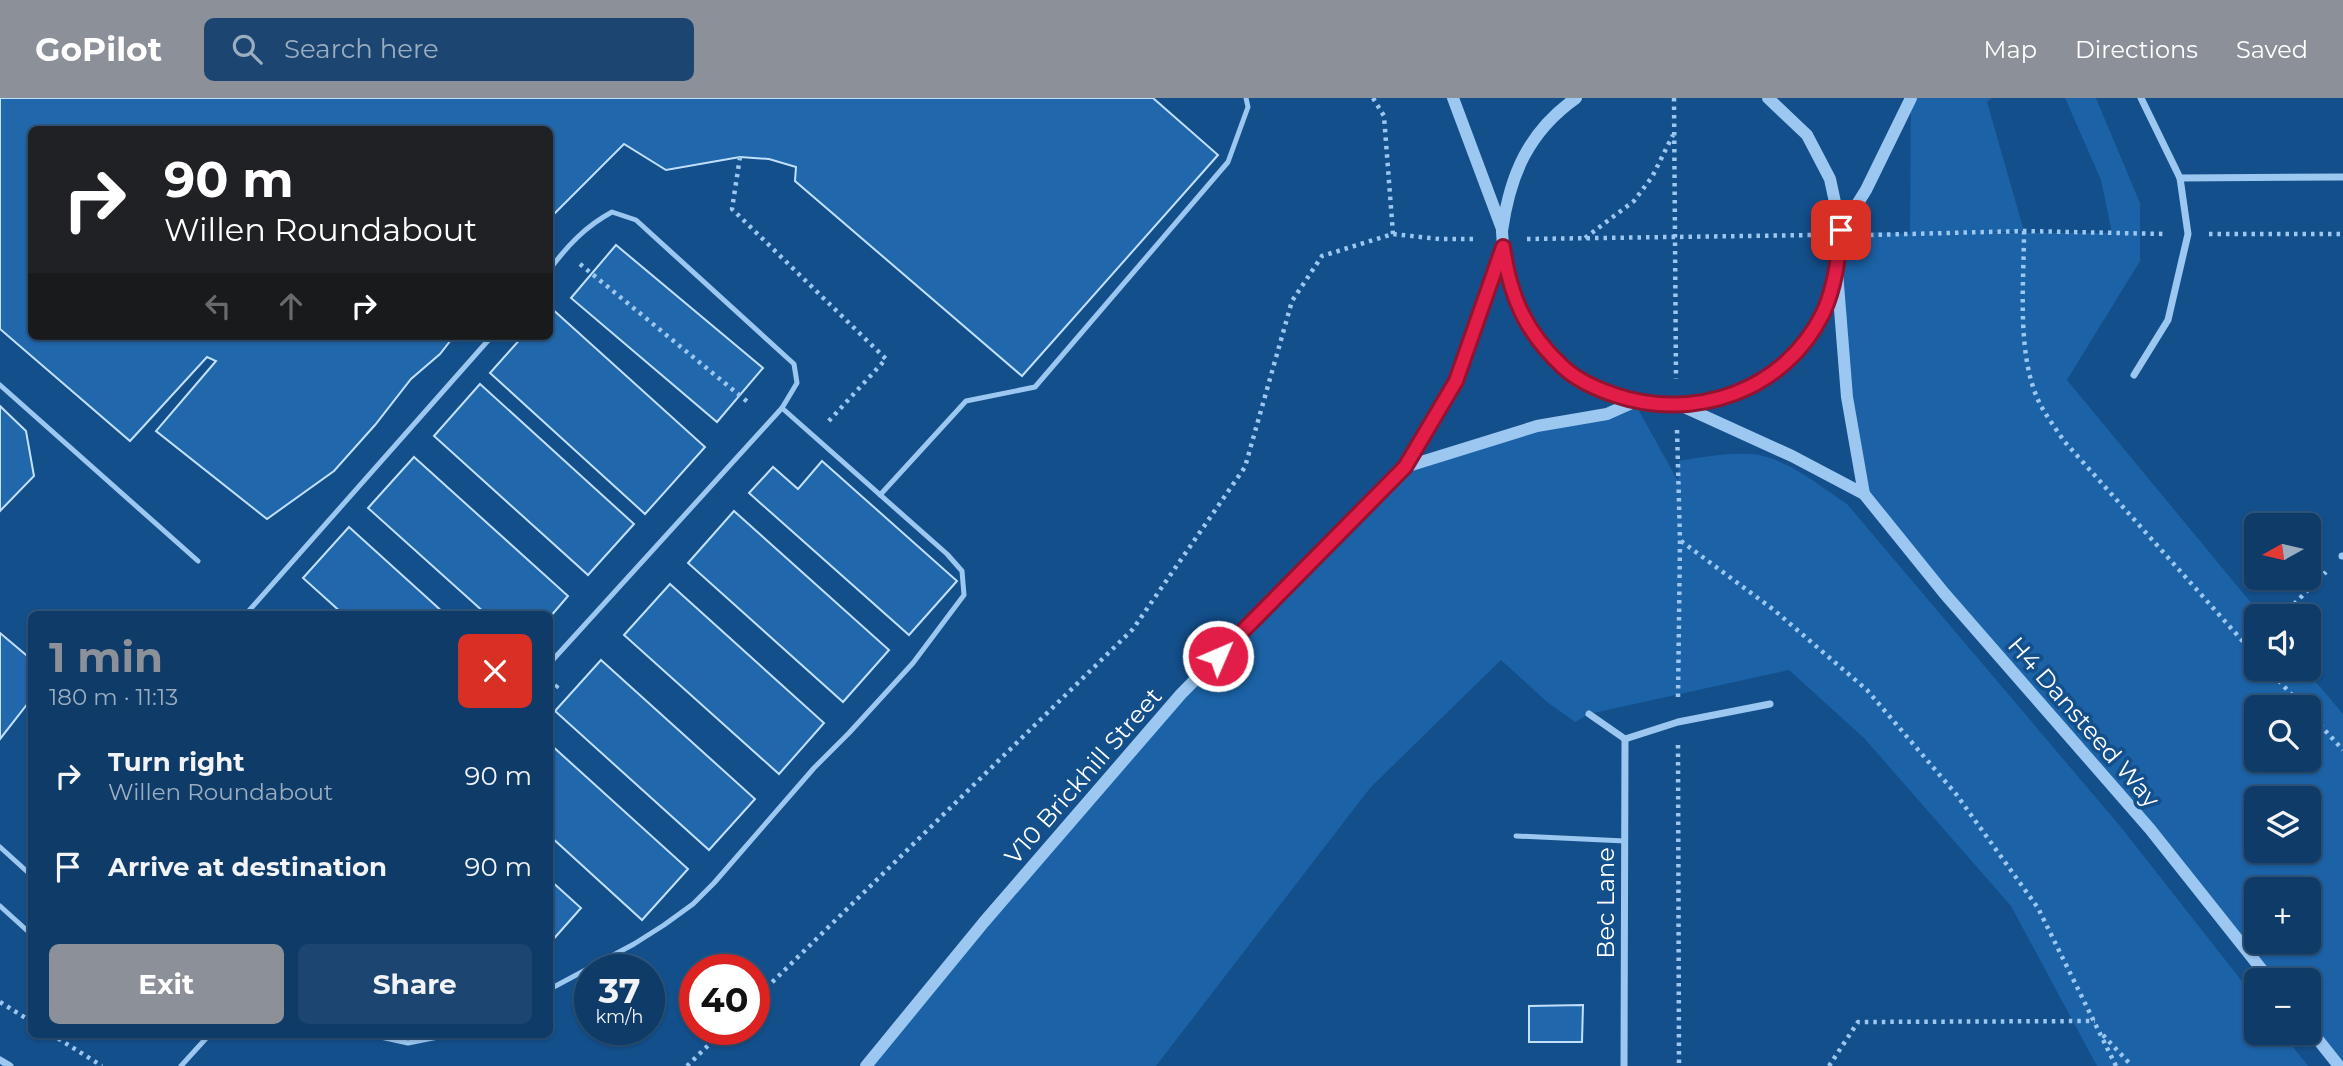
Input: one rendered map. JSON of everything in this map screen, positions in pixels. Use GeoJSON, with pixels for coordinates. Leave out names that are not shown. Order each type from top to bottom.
{"type":"FeatureCollection","features":[{"type":"Feature","properties":{"kind":"street"},"geometry":{"type":"LineString","coordinates":[[1453,98],[1502,231]]}},
{"type":"Feature","properties":{"kind":"street"},"geometry":{"type":"LineString","coordinates":[[1576,98],[1560,109],[1536,135],[1518,165],[1507,197],[1502,231],[1508,279],[1519,309],[1539,342],[1565,369],[1598,390],[1634,402],[1682,406],[1725,398],[1765,379],[1798,350],[1822,313],[1837,272],[1841,230],[1830,179],[1807,135],[1768,98]]}},
{"type":"Feature","properties":{"kind":"street"},"geometry":{"type":"LineString","coordinates":[[1841,230],[1866,190],[1911,98]]}},
{"type":"Feature","properties":{"kind":"street"},"geometry":{"type":"LineString","coordinates":[[2134,375],[2168,320],[2188,234],[2180,178],[2141,98]]}},
{"type":"Feature","properties":{"kind":"street"},"geometry":{"type":"LineString","coordinates":[[2180,178],[2343,177]]}},
{"type":"Feature","properties":{"kind":"street","name":"V10 Brickhill Street"},"geometry":{"type":"LineString","coordinates":[[866,1066],[984,922],[1181,694],[1405,467],[1456,381],[1503,247]]}},
{"type":"Feature","properties":{"kind":"street","name":"H4 Dansteed Way"},"geometry":{"type":"LineString","coordinates":[[1837,272],[1847,397],[1864,494]]}},
{"type":"Feature","properties":{"kind":"street","name":"V10 Brickhill Street"},"geometry":{"type":"LineString","coordinates":[[1405,467],[1537,426],[1607,414],[1634,402]]}},
{"type":"Feature","properties":{"kind":"street","name":"H4 Dansteed Way"},"geometry":{"type":"LineString","coordinates":[[1682,406],[1793,456],[1864,494],[1944,593],[2150,829],[2260,968]]}},
{"type":"Feature","properties":{"kind":"street"},"geometry":{"type":"LineString","coordinates":[[1589,713],[1625,739],[1678,722],[1770,704]]}},
{"type":"Feature","properties":{"kind":"street","name":"Bec Lane"},"geometry":{"type":"LineString","coordinates":[[1624,1066],[1625,739]]}},
{"type":"Feature","properties":{"kind":"street"},"geometry":{"type":"LineString","coordinates":[[2321,1043],[2339,1066]]}},
{"type":"Feature","properties":{"kind":"street"},"geometry":{"type":"LineString","coordinates":[[0,1060],[10,1066]]}},
{"type":"Feature","properties":{"kind":"lane"},"geometry":{"type":"LineString","coordinates":[[880,495],[966,401],[1035,387],[1228,162],[1248,107],[1247,98]]}},
{"type":"Feature","properties":{"kind":"lane"},"geometry":{"type":"LineString","coordinates":[[553,264],[591,224],[612,212],[636,220],[794,364],[797,383],[782,408],[553,660]]}},
{"type":"Feature","properties":{"kind":"lane"},"geometry":{"type":"LineString","coordinates":[[249,611],[489,340]]}},
{"type":"Feature","properties":{"kind":"lane"},"geometry":{"type":"LineString","coordinates":[[0,385],[198,561]]}},
{"type":"Feature","properties":{"kind":"lane"},"geometry":{"type":"LineString","coordinates":[[553,987],[634,944],[700,897],[814,768],[913,663],[964,595],[962,571],[947,554],[782,408]]}},
{"type":"Feature","properties":{"kind":"lane"},"geometry":{"type":"LineString","coordinates":[[1516,836],[1625,841]]}},
{"type":"Feature","properties":{"kind":"lane"},"geometry":{"type":"LineString","coordinates":[[0,847],[28,872]]}},
{"type":"Feature","properties":{"kind":"lane"},"geometry":{"type":"LineString","coordinates":[[0,906],[28,931]]}},
{"type":"Feature","properties":{"kind":"lane"},"geometry":{"type":"LineString","coordinates":[[181,1066],[206,1038]]}},
{"type":"Feature","properties":{"kind":"lane"},"geometry":{"type":"LineString","coordinates":[[385,1038],[408,1043],[433,1038]]}},
{"type":"Feature","properties":{"kind":"path"},"geometry":{"type":"LineString","coordinates":[[1373,98],[1384,116],[1393,234]]}},
{"type":"Feature","properties":{"kind":"path"},"geometry":{"type":"LineString","coordinates":[[1674,98],[1674,237]]}},
{"type":"Feature","properties":{"kind":"path"},"geometry":{"type":"LineString","coordinates":[[1584,238],[1634,201],[1652,177],[1674,134]]}},
{"type":"Feature","properties":{"kind":"path"},"geometry":{"type":"LineString","coordinates":[[2024,231],[2024,327],[2030,374],[2040,403],[2064,441],[2244,643]]}},
{"type":"Feature","properties":{"kind":"path"},"geometry":{"type":"LineString","coordinates":[[1869,235],[2024,231],[2343,234]]}},
{"type":"Feature","properties":{"kind":"path"},"geometry":{"type":"LineString","coordinates":[[770,984],[1133,629],[1245,467],[1292,301],[1322,256],[1393,234],[1439,239],[1479,239]]}},
{"type":"Feature","properties":{"kind":"path"},"geometry":{"type":"LineString","coordinates":[[1518,239],[1827,235]]}},
{"type":"Feature","properties":{"kind":"path"},"geometry":{"type":"LineString","coordinates":[[563,251],[749,403]]}},
{"type":"Feature","properties":{"kind":"path"},"geometry":{"type":"LineString","coordinates":[[1679,1066],[1680,540],[1774,610],[1867,690],[1956,794],[2038,908],[2116,1066]]}},
{"type":"Feature","properties":{"kind":"path"},"geometry":{"type":"LineString","coordinates":[[2294,604],[2342,556]]}},
{"type":"Feature","properties":{"kind":"path"},"geometry":{"type":"LineString","coordinates":[[2279,681],[2292,695]]}},
{"type":"Feature","properties":{"kind":"path"},"geometry":{"type":"LineString","coordinates":[[2321,726],[2343,750]]}},
{"type":"Feature","properties":{"kind":"path"},"geometry":{"type":"LineString","coordinates":[[0,1002],[28,1020]]}},
{"type":"Feature","properties":{"kind":"path"},"geometry":{"type":"LineString","coordinates":[[1829,1066],[1858,1022],[2095,1021]]}},
{"type":"Feature","properties":{"kind":"path"},"geometry":{"type":"LineString","coordinates":[[2100,1032],[2132,1066]]}},
{"type":"Feature","properties":{"kind":"path"},"geometry":{"type":"LineString","coordinates":[[57,1038],[102,1066]]}},
{"type":"Feature","properties":{"kind":"path"},"geometry":{"type":"LineString","coordinates":[[687,1066],[709,1045]]}},
{"type":"Feature","properties":{"kind":"shaded area"},"geometry":{"type":"Polygon","coordinates":[[[1911,98],[1992,98],[1987,102],[2024,231],[1988,233],[2112,233],[2101,180],[2065,98],[2096,98],[2140,203],[2140,261],[2067,380],[2252,604],[2244,604],[2244,681],[2315,681],[2343,714],[2343,1066],[2321,1041],[2321,968],[2260,968],[2248,954],[2321,954],[2321,877],[2244,877],[2244,949],[1864,494],[1847,397],[1841,230],[1910,234],[1911,98]]]}},
{"type":"Feature","properties":{"kind":"shaded area"},"geometry":{"type":"Polygon","coordinates":[[[1634,402],[1678,481],[1679,461],[1750,454],[1776,460],[1814,481],[1847,504],[2120,826],[2244,984],[2244,1045],[2291,1045],[2308,1066],[2097,1066],[2011,906],[1864,738],[1789,670],[1589,714],[1575,722],[1547,702],[1501,660],[1370,788],[1156,1066],[866,1066],[1181,694],[1405,467],[1634,402]]]}},
{"type":"Feature","properties":{"kind":"building"},"geometry":{"type":"Polygon","coordinates":[[[0,98],[1153,98],[1218,155],[1022,376],[795,181],[796,167],[769,159],[740,157],[666,170],[624,144],[553,215],[553,126],[28,126],[28,340],[451,340],[440,354],[411,379],[334,471],[267,519],[156,431],[216,361],[207,357],[130,441],[0,329],[0,98]]]}},
{"type":"Feature","properties":{"kind":"building"},"geometry":{"type":"Polygon","coordinates":[[[616,245],[763,368],[717,422],[571,298],[616,245]]]}},
{"type":"Feature","properties":{"kind":"building"},"geometry":{"type":"Polygon","coordinates":[[[553,310],[705,447],[645,514],[490,373],[519,340],[553,340],[553,310]]]}},
{"type":"Feature","properties":{"kind":"building"},"geometry":{"type":"Polygon","coordinates":[[[480,384],[634,524],[588,575],[434,436],[480,384]]]}},
{"type":"Feature","properties":{"kind":"building"},"geometry":{"type":"Polygon","coordinates":[[[0,406],[26,431],[34,476],[0,511],[0,406]]]}},
{"type":"Feature","properties":{"kind":"building"},"geometry":{"type":"Polygon","coordinates":[[[414,457],[568,596],[553,614],[553,611],[483,611],[368,508],[414,457]]]}},
{"type":"Feature","properties":{"kind":"building"},"geometry":{"type":"Polygon","coordinates":[[[822,461],[957,581],[909,635],[749,493],[773,467],[798,489],[822,461]]]}},
{"type":"Feature","properties":{"kind":"building"},"geometry":{"type":"Polygon","coordinates":[[[734,511],[889,650],[843,702],[688,563],[734,511]]]}},
{"type":"Feature","properties":{"kind":"building"},"geometry":{"type":"Polygon","coordinates":[[[349,527],[442,611],[340,611],[303,578],[349,527]]]}},
{"type":"Feature","properties":{"kind":"building"},"geometry":{"type":"Polygon","coordinates":[[[670,584],[824,723],[779,774],[624,635],[670,584]]]}},
{"type":"Feature","properties":{"kind":"building"},"geometry":{"type":"Polygon","coordinates":[[[0,633],[28,657],[28,703],[0,739],[0,633]]]}},
{"type":"Feature","properties":{"kind":"building"},"geometry":{"type":"Polygon","coordinates":[[[601,660],[755,799],[709,850],[555,711],[601,660]]]}},
{"type":"Feature","properties":{"kind":"building"},"geometry":{"type":"Polygon","coordinates":[[[553,747],[688,869],[642,920],[553,839],[553,747]]]}},
{"type":"Feature","properties":{"kind":"building"},"geometry":{"type":"Polygon","coordinates":[[[553,883],[581,908],[553,940],[553,883]]]}},
{"type":"Feature","properties":{"kind":"building"},"geometry":{"type":"Polygon","coordinates":[[[1583,1005],[1582,1042],[1529,1042],[1529,1006],[1583,1005]]]}},
{"type":"Feature","properties":{"kind":"route"},"geometry":{"type":"LineString","coordinates":[[1218,656],[1405,467],[1456,381],[1503,247],[1508,279],[1519,309],[1539,342],[1565,369],[1598,390],[1634,402],[1682,406],[1725,398],[1765,379],[1798,350],[1822,313],[1837,272],[1841,230]]}}]}
